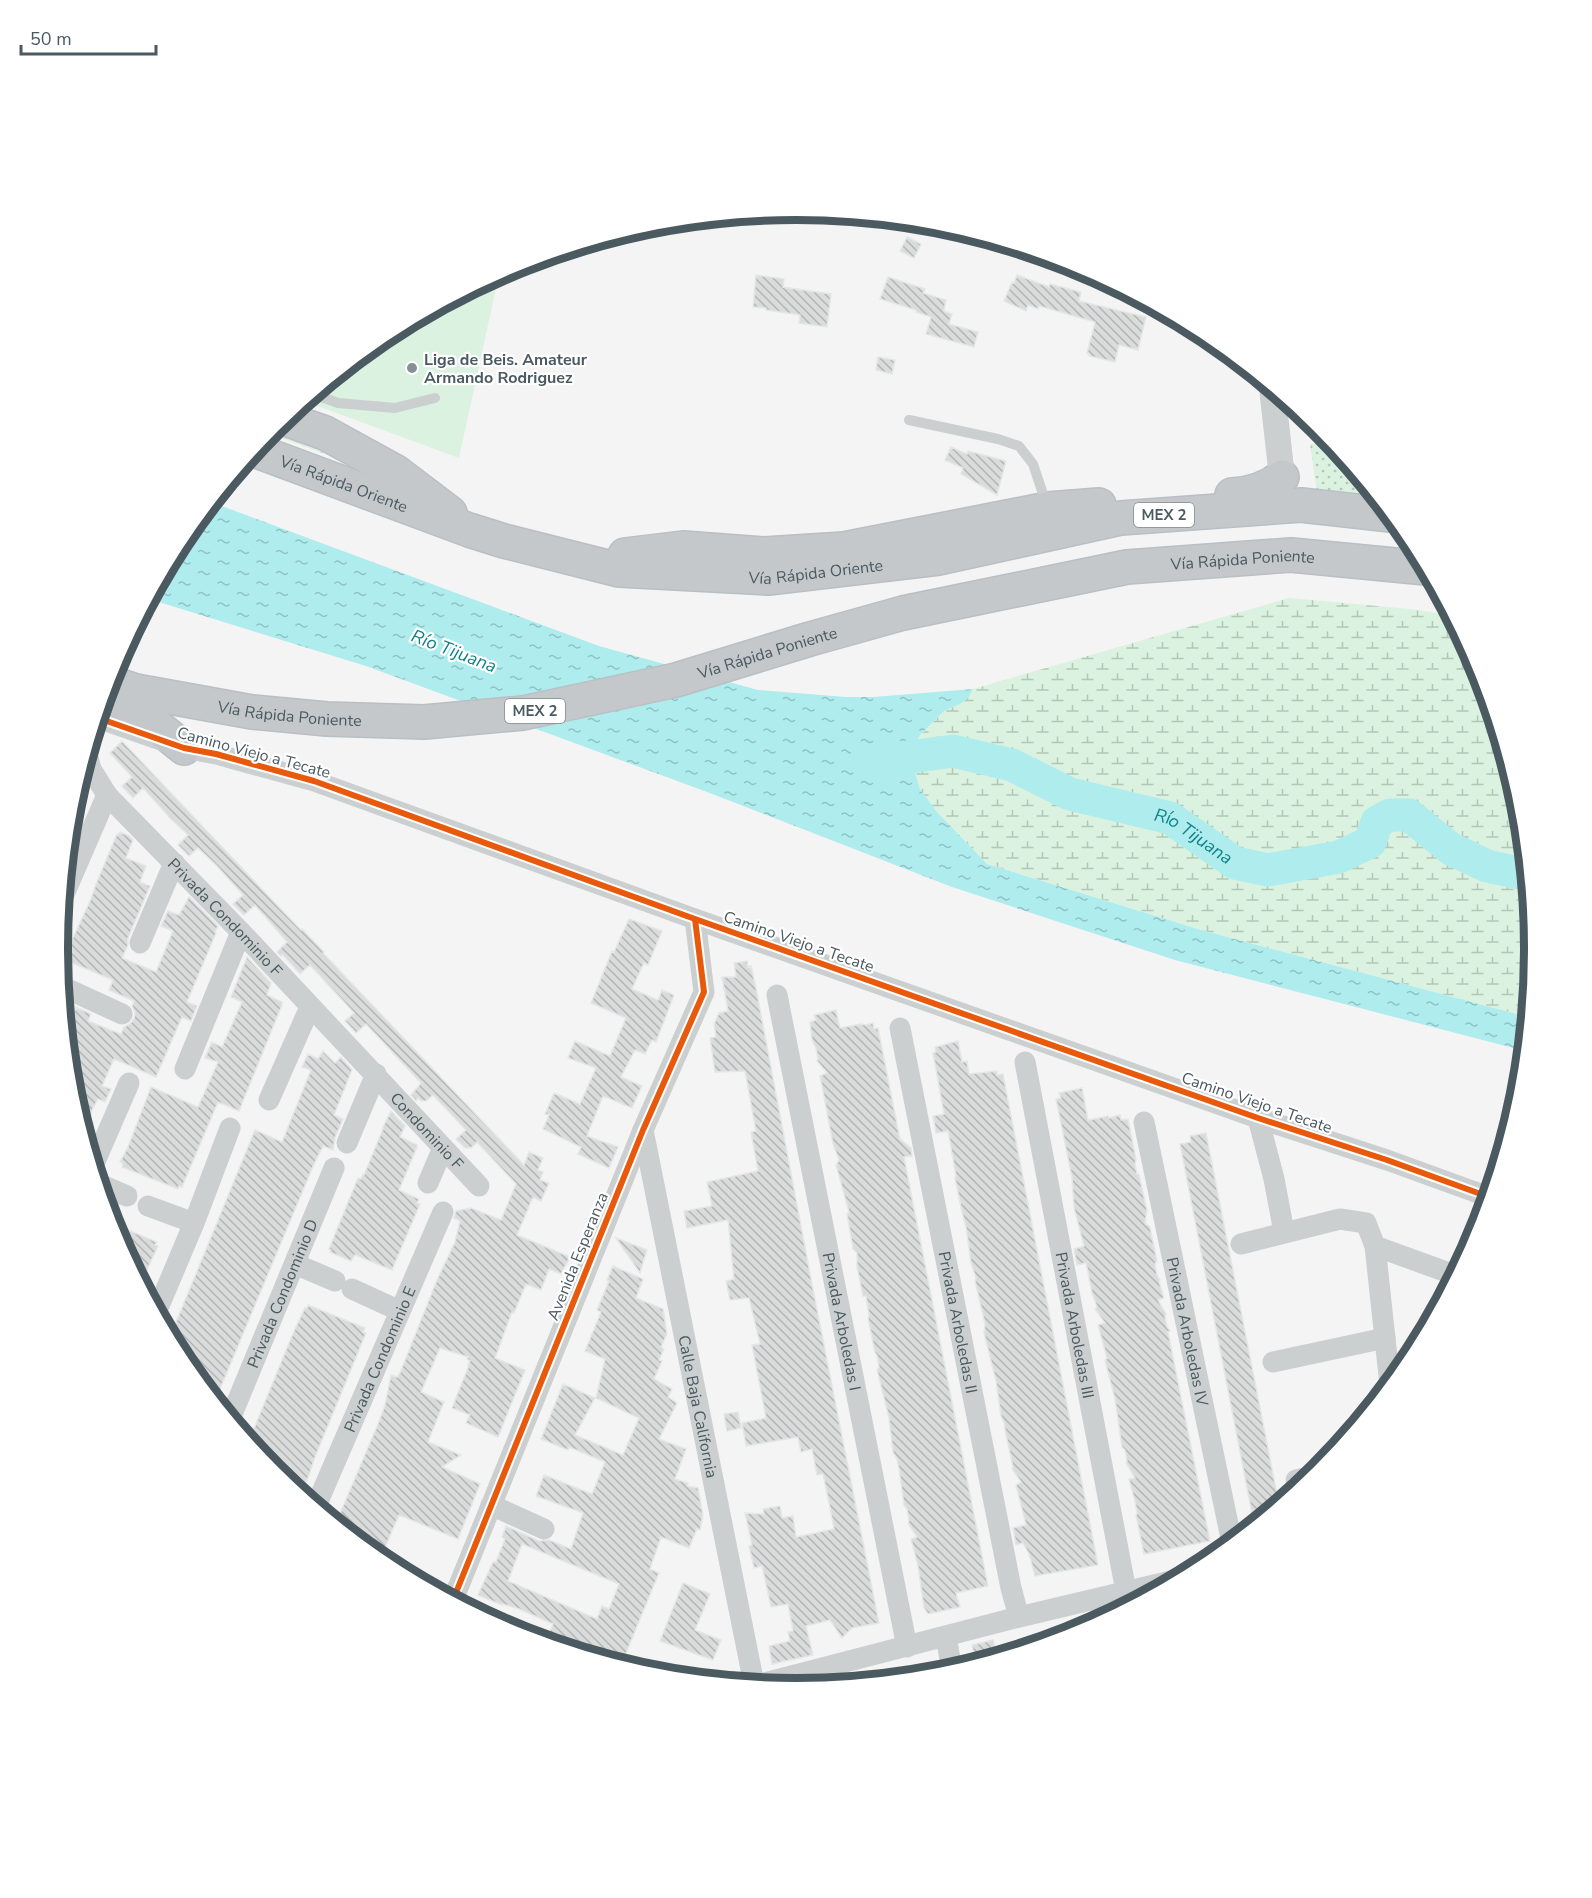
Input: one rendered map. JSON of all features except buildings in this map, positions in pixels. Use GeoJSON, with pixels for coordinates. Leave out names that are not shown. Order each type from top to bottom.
{"type":"FeatureCollection","features":[{"type":"Feature","properties":{"kind":"highway"},"geometry":{"type":"LineString","coordinates":[[294,422],[325,433],[396,472],[470,530]]}},
{"type":"Feature","properties":{"kind":"highway","name":"Vía Rápida Oriente"},"geometry":{"type":"LineString","coordinates":[[263,453],[470,530],[619,570],[768,578],[939,558],[1121,518],[1301,505],[1380,514]]}},
{"type":"Feature","properties":{"kind":"highway"},"geometry":{"type":"LineString","coordinates":[[578,560],[683,548],[765,555],[844,549],[1048,509],[1245,494],[1271,486],[1282,477]]}},
{"type":"Feature","properties":{"kind":"highway","name":"Vía Rápida Poniente"},"geometry":{"type":"LineString","coordinates":[[117,685],[136,691],[252,712],[327,719],[424,722],[523,713],[676,680],[903,613],[1127,567],[1291,555],[1416,567]]}},
{"type":"Feature","properties":{"kind":"highway"},"geometry":{"type":"LineString","coordinates":[[111,701],[153,723],[184,748]]}},
{"type":"Feature","properties":{"kind":"street"},"geometry":{"type":"LineString","coordinates":[[1273,399],[1282,477]]}},
{"type":"Feature","properties":{"kind":"street","name":"Camino Viejo a Tecate"},"geometry":{"type":"LineString","coordinates":[[104,720],[184,748],[216,754],[314,781],[695,919],[1258,1118],[1387,1160],[1482,1194]]}},
{"type":"Feature","properties":{"kind":"street","name":"Privada Condominio F"},"geometry":{"type":"LineString","coordinates":[[90,767],[107,795],[376,1074]]}},
{"type":"Feature","properties":{"kind":"street"},"geometry":{"type":"LineString","coordinates":[[72,877],[107,795]]}},
{"type":"Feature","properties":{"kind":"street"},"geometry":{"type":"LineString","coordinates":[[140,943],[174,862]]}},
{"type":"Feature","properties":{"kind":"street","name":"Avenida Esperanza"},"geometry":{"type":"LineString","coordinates":[[456,1592],[642,1130],[704,992],[695,919]]}},
{"type":"Feature","properties":{"kind":"street"},"geometry":{"type":"LineString","coordinates":[[185,1069],[241,932]]}},
{"type":"Feature","properties":{"kind":"street"},"geometry":{"type":"LineString","coordinates":[[69,990],[122,1014]]}},
{"type":"Feature","properties":{"kind":"street","name":"Privada Arboledas I"},"geometry":{"type":"LineString","coordinates":[[777,995],[907,1647]]}},
{"type":"Feature","properties":{"kind":"street"},"geometry":{"type":"LineString","coordinates":[[269,1100],[310,1007]]}},
{"type":"Feature","properties":{"kind":"street","name":"Privada Arboledas II"},"geometry":{"type":"LineString","coordinates":[[900,1028],[1011,1588],[1019,1617]]}},
{"type":"Feature","properties":{"kind":"street","name":"Privada Arboledas III"},"geometry":{"type":"LineString","coordinates":[[1025,1062],[1126,1591]]}},
{"type":"Feature","properties":{"kind":"street"},"geometry":{"type":"LineString","coordinates":[[347,1143],[376,1074]]}},
{"type":"Feature","properties":{"kind":"street","name":"Condominio F"},"geometry":{"type":"LineString","coordinates":[[376,1074],[479,1186]]}},
{"type":"Feature","properties":{"kind":"street"},"geometry":{"type":"LineString","coordinates":[[98,1156],[129,1083]]}},
{"type":"Feature","properties":{"kind":"street"},"geometry":{"type":"LineString","coordinates":[[1258,1118],[1274,1179],[1284,1232]]}},
{"type":"Feature","properties":{"kind":"street","name":"Privada Arboledas IV"},"geometry":{"type":"LineString","coordinates":[[1144,1122],[1230,1534]]}},
{"type":"Feature","properties":{"kind":"street"},"geometry":{"type":"LineString","coordinates":[[160,1303],[230,1128]]}},
{"type":"Feature","properties":{"kind":"street","name":"Calle Baja California"},"geometry":{"type":"LineString","coordinates":[[642,1130],[752,1676]]}},
{"type":"Feature","properties":{"kind":"street"},"geometry":{"type":"LineString","coordinates":[[428,1184],[443,1148]]}},
{"type":"Feature","properties":{"kind":"street","name":"Privada Condominio D"},"geometry":{"type":"LineString","coordinates":[[233,1411],[334,1168]]}},
{"type":"Feature","properties":{"kind":"street"},"geometry":{"type":"LineString","coordinates":[[108,1188],[127,1196]]}},
{"type":"Feature","properties":{"kind":"street"},"geometry":{"type":"LineString","coordinates":[[148,1206],[194,1223]]}},
{"type":"Feature","properties":{"kind":"street","name":"Privada Condominio E"},"geometry":{"type":"LineString","coordinates":[[319,1499],[443,1212]]}},
{"type":"Feature","properties":{"kind":"street"},"geometry":{"type":"LineString","coordinates":[[1241,1244],[1340,1220],[1366,1223],[1375,1246],[1389,1372]]}},
{"type":"Feature","properties":{"kind":"street"},"geometry":{"type":"LineString","coordinates":[[1375,1246],[1448,1273]]}},
{"type":"Feature","properties":{"kind":"street"},"geometry":{"type":"LineString","coordinates":[[295,1264],[400,1311]]}},
{"type":"Feature","properties":{"kind":"street"},"geometry":{"type":"LineString","coordinates":[[1273,1362],[1385,1338]]}},
{"type":"Feature","properties":{"kind":"street"},"geometry":{"type":"LineString","coordinates":[[491,1505],[544,1529]]}},
{"type":"Feature","properties":{"kind":"street"},"geometry":{"type":"LineString","coordinates":[[786,1678],[1149,1586]]}},
{"type":"Feature","properties":{"kind":"street"},"geometry":{"type":"LineString","coordinates":[[945,1637],[950,1661]]}},
{"type":"Feature","properties":{"kind":"lane"},"geometry":{"type":"LineString","coordinates":[[321,397],[338,403],[395,408],[435,398]]}},
{"type":"Feature","properties":{"kind":"lane"},"geometry":{"type":"LineString","coordinates":[[909,420],[998,439],[1019,446],[1034,464],[1048,509]]}},
{"type":"Feature","properties":{"kind":"green space","name":"Liga de Beis. Amateur Armando Rodriguez"},"geometry":{"type":"Polygon","coordinates":[[[496,286],[459,458],[313,404],[391,343],[432,318],[496,286]]]}},
{"type":"Feature","properties":{"kind":"green space"},"geometry":{"type":"Polygon","coordinates":[[[284,432],[390,478],[278,437],[284,432]]]}},
{"type":"Feature","properties":{"kind":"green space"},"geometry":{"type":"Polygon","coordinates":[[[1320,443],[1373,505],[1318,500],[1310,444],[1320,443]]]}},
{"type":"Feature","properties":{"kind":"green space"},"geometry":{"type":"Polygon","coordinates":[[[1289,598],[1442,614],[1469,670],[1486,715],[1511,807],[1523,901],[1524,949],[1521,1015],[1201,930],[987,864],[937,812],[920,789],[910,757],[920,735],[944,711],[969,697],[973,689],[1289,598]]]}},
{"type":"Feature","properties":{"kind":"water"},"geometry":{"type":"Polygon","coordinates":[[[219,505],[599,646],[758,690],[873,697],[973,689],[969,697],[944,711],[920,735],[910,757],[920,789],[937,812],[987,864],[1201,930],[1521,1015],[1517,1049],[1175,960],[952,887],[707,792],[366,666],[156,601],[190,544],[219,505]]]}},
{"type":"Feature","properties":{"kind":"waterway","name":"Río Tijuana"},"geometry":{"type":"LineString","coordinates":[[865,761],[953,751],[1012,765],[1070,794],[1170,818],[1235,863],[1268,870],[1339,857],[1370,842],[1377,822],[1390,815],[1409,815],[1451,849],[1487,866],[1520,873]]}},
{"type":"Feature","properties":{"kind":"cycle path"},"geometry":{"type":"LineString","coordinates":[[104,720],[184,748],[216,754],[314,781],[695,919],[1258,1118],[1387,1160],[1482,1194]]}},
{"type":"Feature","properties":{"kind":"cycle path"},"geometry":{"type":"LineString","coordinates":[[456,1593],[643,1130],[704,992],[695,919]]}},
{"type":"Feature","properties":{"kind":"place","name":"Liga de Beis. Amateur Armando Rodriguez"},"geometry":{"type":"Point","coordinates":[412,368]}}]}
